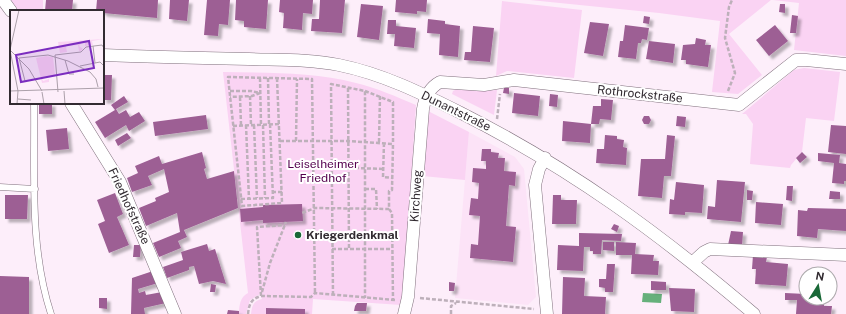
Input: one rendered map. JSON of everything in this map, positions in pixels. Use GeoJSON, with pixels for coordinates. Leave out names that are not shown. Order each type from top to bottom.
{"type":"FeatureCollection","features":[{"type":"Feature","properties":{"kind":"street"},"geometry":{"type":"LineString","coordinates":[[3,0],[10,10]]}},
{"type":"Feature","properties":{"kind":"street","name":"Dunantstraße"},"geometry":{"type":"LineString","coordinates":[[104,55],[320,62],[380,76],[426,96],[496,130],[545,158],[625,210],[693,262],[754,314]]}},
{"type":"Feature","properties":{"kind":"street","name":"Rothrockstraße"},"geometry":{"type":"LineString","coordinates":[[426,96],[434,84],[440,82],[484,85],[514,80],[739,105],[796,60],[846,64]]}},
{"type":"Feature","properties":{"kind":"street","name":"Kirchweg"},"geometry":{"type":"LineString","coordinates":[[404,314],[408,297],[422,117],[426,96]]}},
{"type":"Feature","properties":{"kind":"street","name":"Friedhofstraße"},"geometry":{"type":"LineString","coordinates":[[72,104],[120,182],[175,314]]}},
{"type":"Feature","properties":{"kind":"street"},"geometry":{"type":"LineString","coordinates":[[545,158],[539,169],[535,185],[547,312]]}},
{"type":"Feature","properties":{"kind":"street"},"geometry":{"type":"LineString","coordinates":[[693,262],[704,252],[710,249],[761,250],[846,255]]}},
{"type":"Feature","properties":{"kind":"lane"},"geometry":{"type":"LineString","coordinates":[[34,104],[36,245],[51,314]]}},
{"type":"Feature","properties":{"kind":"lane"},"geometry":{"type":"LineString","coordinates":[[0,187],[35,189]]}},
{"type":"Feature","properties":{"kind":"path"},"geometry":{"type":"LineString","coordinates":[[726,103],[729,88],[735,73],[725,38],[729,6],[732,0]]}},
{"type":"Feature","properties":{"kind":"path"},"geometry":{"type":"LineString","coordinates":[[278,78],[283,204],[242,206],[228,77],[278,78],[297,79],[312,79],[315,294]]}},
{"type":"Feature","properties":{"kind":"path"},"geometry":{"type":"LineString","coordinates":[[260,78],[265,198]]}},
{"type":"Feature","properties":{"kind":"path"},"geometry":{"type":"LineString","coordinates":[[241,199],[273,198],[268,78]]}},
{"type":"Feature","properties":{"kind":"path"},"geometry":{"type":"LineString","coordinates":[[296,141],[297,79]]}},
{"type":"Feature","properties":{"kind":"path"},"geometry":{"type":"LineString","coordinates":[[496,130],[501,81]]}},
{"type":"Feature","properties":{"kind":"path"},"geometry":{"type":"LineString","coordinates":[[333,295],[331,84],[365,91],[393,102],[392,190],[389,191],[389,209],[392,213],[393,300]]}},
{"type":"Feature","properties":{"kind":"path"},"geometry":{"type":"LineString","coordinates":[[348,88],[349,249]]}},
{"type":"Feature","properties":{"kind":"path"},"geometry":{"type":"LineString","coordinates":[[230,91],[252,91],[260,93]]}},
{"type":"Feature","properties":{"kind":"path"},"geometry":{"type":"LineString","coordinates":[[365,91],[365,298]]}},
{"type":"Feature","properties":{"kind":"path"},"geometry":{"type":"LineString","coordinates":[[230,97],[250,96],[260,93]]}},
{"type":"Feature","properties":{"kind":"path"},"geometry":{"type":"LineString","coordinates":[[250,96],[257,198]]}},
{"type":"Feature","properties":{"kind":"path"},"geometry":{"type":"LineString","coordinates":[[379,142],[380,96]]}},
{"type":"Feature","properties":{"kind":"path"},"geometry":{"type":"LineString","coordinates":[[240,97],[241,126]]}},
{"type":"Feature","properties":{"kind":"path"},"geometry":{"type":"LineString","coordinates":[[233,126],[279,124]]}},
{"type":"Feature","properties":{"kind":"path"},"geometry":{"type":"LineString","coordinates":[[246,125],[249,199]]}},
{"type":"Feature","properties":{"kind":"path"},"geometry":{"type":"LineString","coordinates":[[280,141],[348,141],[393,144]]}},
{"type":"Feature","properties":{"kind":"path"},"geometry":{"type":"LineString","coordinates":[[384,143],[382,169],[383,177],[392,178]]}},
{"type":"Feature","properties":{"kind":"path"},"geometry":{"type":"LineString","coordinates":[[331,167],[365,167],[382,169]]}},
{"type":"Feature","properties":{"kind":"path"},"geometry":{"type":"LineString","coordinates":[[365,190],[376,189],[377,209]]}},
{"type":"Feature","properties":{"kind":"path"},"geometry":{"type":"LineString","coordinates":[[272,192],[282,192]]}},
{"type":"Feature","properties":{"kind":"path"},"geometry":{"type":"LineString","coordinates":[[302,213],[315,208],[389,209]]}},
{"type":"Feature","properties":{"kind":"path"},"geometry":{"type":"LineString","coordinates":[[261,296],[270,263],[286,222]]}},
{"type":"Feature","properties":{"kind":"path"},"geometry":{"type":"LineString","coordinates":[[261,296],[257,227],[285,225]]}},
{"type":"Feature","properties":{"kind":"path"},"geometry":{"type":"LineString","coordinates":[[332,249],[392,248]]}},
{"type":"Feature","properties":{"kind":"path"},"geometry":{"type":"LineString","coordinates":[[248,314],[250,303],[255,298],[261,296],[311,296],[315,294],[393,300],[401,300],[408,297],[547,312]]}},
{"type":"Feature","properties":{"kind":"path"},"geometry":{"type":"LineString","coordinates":[[451,314],[451,306],[458,302]]}},
{"type":"Feature","properties":{"kind":"shaded area"},"geometry":{"type":"Polygon","coordinates":[[[469,132],[515,157],[524,169],[536,297],[528,305],[455,298],[469,132]]]}},
{"type":"Feature","properties":{"kind":"shaded area"},"geometry":{"type":"Polygon","coordinates":[[[643,293],[662,294],[661,303],[642,302],[643,293]]]}},
{"type":"Feature","properties":{"kind":"green space"},"geometry":{"type":"Polygon","coordinates":[[[11,0],[43,0],[43,10],[18,10],[11,0]]]}},
{"type":"Feature","properties":{"kind":"green space"},"geometry":{"type":"Polygon","coordinates":[[[530,0],[771,0],[729,34],[762,75],[738,94],[712,92],[720,21],[659,13],[530,0]]]}},
{"type":"Feature","properties":{"kind":"green space"},"geometry":{"type":"Polygon","coordinates":[[[773,0],[846,0],[846,56],[794,50],[799,3],[773,0]]]}},
{"type":"Feature","properties":{"kind":"green space"},"geometry":{"type":"Polygon","coordinates":[[[502,1],[582,10],[574,78],[507,71],[496,76],[502,1]]]}},
{"type":"Feature","properties":{"kind":"green space"},"geometry":{"type":"Polygon","coordinates":[[[804,68],[840,72],[834,121],[806,118],[802,152],[790,168],[750,164],[753,124],[746,114],[742,114],[794,70],[804,68]]]}},
{"type":"Feature","properties":{"kind":"green space","name":"Leiselheimer Friedhof"},"geometry":{"type":"Polygon","coordinates":[[[223,72],[307,75],[340,79],[372,87],[416,105],[405,271],[401,305],[313,299],[312,314],[305,314],[305,309],[266,308],[266,314],[251,314],[254,304],[262,299],[260,294],[250,300],[246,314],[239,314],[242,299],[248,293],[223,72]]]}},
{"type":"Feature","properties":{"kind":"green space"},"geometry":{"type":"Polygon","coordinates":[[[459,88],[484,91],[497,90],[494,115],[452,94],[453,91],[459,88]]]}},
{"type":"Feature","properties":{"kind":"green space"},"geometry":{"type":"Polygon","coordinates":[[[428,111],[469,132],[465,180],[422,176],[428,111]]]}},
{"type":"Feature","properties":{"kind":"building"},"geometry":{"type":"Polygon","coordinates":[[[46,0],[73,0],[72,10],[45,10],[46,0]]]}},
{"type":"Feature","properties":{"kind":"building"},"geometry":{"type":"Polygon","coordinates":[[[97,0],[158,0],[157,18],[104,13],[104,10],[96,10],[97,0]]]}},
{"type":"Feature","properties":{"kind":"building"},"geometry":{"type":"Polygon","coordinates":[[[170,0],[189,0],[187,21],[169,19],[170,0]]]}},
{"type":"Feature","properties":{"kind":"building"},"geometry":{"type":"Polygon","coordinates":[[[207,0],[230,0],[228,25],[219,24],[218,36],[204,35],[207,0]]]}},
{"type":"Feature","properties":{"kind":"building"},"geometry":{"type":"Polygon","coordinates":[[[236,0],[268,0],[266,29],[244,27],[244,21],[235,20],[236,0]]]}},
{"type":"Feature","properties":{"kind":"building"},"geometry":{"type":"Polygon","coordinates":[[[280,0],[313,0],[312,14],[303,13],[302,30],[283,28],[284,13],[279,12],[280,0]]]}},
{"type":"Feature","properties":{"kind":"building"},"geometry":{"type":"Polygon","coordinates":[[[320,0],[345,0],[342,33],[311,31],[312,19],[319,19],[320,0]]]}},
{"type":"Feature","properties":{"kind":"building"},"geometry":{"type":"Polygon","coordinates":[[[396,0],[427,0],[426,12],[417,11],[417,14],[395,12],[396,0]]]}},
{"type":"Feature","properties":{"kind":"building"},"geometry":{"type":"Polygon","coordinates":[[[361,4],[383,6],[379,40],[357,37],[361,4]]]}},
{"type":"Feature","properties":{"kind":"building"},"geometry":{"type":"Polygon","coordinates":[[[780,4],[785,4],[785,13],[779,12],[780,4]]]}},
{"type":"Feature","properties":{"kind":"building"},"geometry":{"type":"Polygon","coordinates":[[[792,15],[798,16],[796,33],[790,33],[792,15]]]}},
{"type":"Feature","properties":{"kind":"building"},"geometry":{"type":"Polygon","coordinates":[[[644,16],[650,17],[649,24],[643,23],[644,16]]]}},
{"type":"Feature","properties":{"kind":"building"},"geometry":{"type":"Polygon","coordinates":[[[428,19],[445,21],[445,24],[460,26],[458,57],[439,55],[440,34],[427,33],[428,19]]]}},
{"type":"Feature","properties":{"kind":"building"},"geometry":{"type":"Polygon","coordinates":[[[388,20],[396,20],[396,26],[416,28],[414,48],[394,46],[395,34],[387,34],[388,20]]]}},
{"type":"Feature","properties":{"kind":"building"},"geometry":{"type":"Polygon","coordinates":[[[590,22],[609,24],[603,56],[584,53],[590,22]]]}},
{"type":"Feature","properties":{"kind":"building"},"geometry":{"type":"Polygon","coordinates":[[[625,25],[649,28],[647,40],[642,39],[641,43],[638,43],[636,59],[618,57],[620,41],[623,41],[625,25]]]}},
{"type":"Feature","properties":{"kind":"building"},"geometry":{"type":"Polygon","coordinates":[[[775,25],[788,41],[769,56],[756,40],[775,25]]]}},
{"type":"Feature","properties":{"kind":"building"},"geometry":{"type":"Polygon","coordinates":[[[473,26],[494,28],[490,62],[464,60],[465,52],[471,52],[473,26]]]}},
{"type":"Feature","properties":{"kind":"building"},"geometry":{"type":"Polygon","coordinates":[[[696,38],[706,40],[705,45],[711,45],[708,67],[686,64],[686,60],[681,60],[683,45],[695,44],[696,38]]]}},
{"type":"Feature","properties":{"kind":"building"},"geometry":{"type":"Polygon","coordinates":[[[649,41],[675,44],[673,63],[646,59],[649,41]]]}},
{"type":"Feature","properties":{"kind":"building"},"geometry":{"type":"Polygon","coordinates":[[[104,75],[112,75],[111,100],[104,100],[104,75]]]}},
{"type":"Feature","properties":{"kind":"building"},"geometry":{"type":"Polygon","coordinates":[[[504,88],[509,88],[509,94],[503,93],[504,88]]]}},
{"type":"Feature","properties":{"kind":"building"},"geometry":{"type":"Polygon","coordinates":[[[514,93],[540,96],[538,116],[512,113],[514,93]]]}},
{"type":"Feature","properties":{"kind":"building"},"geometry":{"type":"Polygon","coordinates":[[[550,94],[558,95],[557,107],[549,106],[550,94]]]}},
{"type":"Feature","properties":{"kind":"building"},"geometry":{"type":"Polygon","coordinates":[[[124,96],[128,102],[116,109],[119,114],[126,110],[130,117],[139,112],[145,121],[129,131],[126,125],[105,138],[95,122],[115,110],[111,105],[124,96]]]}},
{"type":"Feature","properties":{"kind":"building"},"geometry":{"type":"Polygon","coordinates":[[[601,99],[613,100],[611,120],[600,119],[599,124],[591,124],[593,106],[601,106],[601,99]]]}},
{"type":"Feature","properties":{"kind":"building"},"geometry":{"type":"Polygon","coordinates":[[[39,104],[52,104],[52,114],[39,114],[39,104]]]}},
{"type":"Feature","properties":{"kind":"building"},"geometry":{"type":"Polygon","coordinates":[[[206,115],[208,129],[155,136],[153,122],[206,115]]]}},
{"type":"Feature","properties":{"kind":"building"},"geometry":{"type":"Polygon","coordinates":[[[644,116],[649,116],[651,120],[649,124],[644,124],[642,120],[644,116]]]}},
{"type":"Feature","properties":{"kind":"building"},"geometry":{"type":"Polygon","coordinates":[[[677,116],[686,117],[685,127],[676,126],[677,116]]]}},
{"type":"Feature","properties":{"kind":"building"},"geometry":{"type":"Polygon","coordinates":[[[563,121],[591,124],[590,143],[562,141],[563,121]]]}},
{"type":"Feature","properties":{"kind":"building"},"geometry":{"type":"Polygon","coordinates":[[[831,125],[846,126],[846,154],[828,152],[831,125]]]}},
{"type":"Feature","properties":{"kind":"building"},"geometry":{"type":"Polygon","coordinates":[[[67,128],[69,149],[48,151],[46,130],[67,128]]]}},
{"type":"Feature","properties":{"kind":"building"},"geometry":{"type":"Polygon","coordinates":[[[127,133],[131,138],[118,146],[115,140],[127,133]]]}},
{"type":"Feature","properties":{"kind":"building"},"geometry":{"type":"Polygon","coordinates":[[[605,135],[617,136],[617,139],[624,140],[623,147],[627,148],[626,165],[596,163],[597,149],[604,149],[605,135]]]}},
{"type":"Feature","properties":{"kind":"building"},"geometry":{"type":"Polygon","coordinates":[[[667,135],[675,136],[671,176],[664,176],[662,198],[638,196],[641,159],[665,159],[667,135]]]}},
{"type":"Feature","properties":{"kind":"building"},"geometry":{"type":"Polygon","coordinates":[[[482,149],[491,149],[491,152],[499,153],[498,158],[505,158],[504,171],[516,172],[515,186],[509,185],[506,226],[516,227],[513,262],[470,258],[471,244],[478,245],[480,216],[469,215],[471,198],[478,199],[479,183],[472,182],[473,168],[486,169],[486,161],[481,161],[482,149]]]}},
{"type":"Feature","properties":{"kind":"building"},"geometry":{"type":"Polygon","coordinates":[[[202,152],[207,179],[234,171],[238,208],[184,230],[187,237],[178,241],[181,248],[159,257],[153,243],[180,232],[177,213],[146,226],[139,208],[156,201],[155,198],[169,192],[164,169],[148,176],[152,185],[132,192],[127,178],[138,173],[135,166],[159,156],[162,164],[202,152]]]}},
{"type":"Feature","properties":{"kind":"building"},"geometry":{"type":"Polygon","coordinates":[[[802,152],[807,157],[800,163],[796,158],[802,152]]]}},
{"type":"Feature","properties":{"kind":"building"},"geometry":{"type":"Polygon","coordinates":[[[818,153],[840,155],[839,163],[846,164],[846,181],[844,181],[844,184],[832,183],[834,163],[818,161],[818,153]]]}},
{"type":"Feature","properties":{"kind":"building"},"geometry":{"type":"Polygon","coordinates":[[[717,180],[745,182],[741,222],[707,219],[708,206],[715,207],[717,180]]]}},
{"type":"Feature","properties":{"kind":"building"},"geometry":{"type":"Polygon","coordinates":[[[676,182],[704,185],[702,213],[685,212],[685,215],[669,214],[670,199],[674,200],[676,182]]]}},
{"type":"Feature","properties":{"kind":"building"},"geometry":{"type":"Polygon","coordinates":[[[787,186],[793,186],[792,201],[786,200],[787,186]]]}},
{"type":"Feature","properties":{"kind":"building"},"geometry":{"type":"Polygon","coordinates":[[[747,190],[753,191],[752,200],[747,200],[747,190]]]}},
{"type":"Feature","properties":{"kind":"building"},"geometry":{"type":"Polygon","coordinates":[[[830,191],[840,192],[840,199],[829,199],[830,191]]]}},
{"type":"Feature","properties":{"kind":"building"},"geometry":{"type":"Polygon","coordinates":[[[115,193],[123,214],[117,217],[129,245],[109,253],[98,224],[105,221],[97,200],[115,193]]]}},
{"type":"Feature","properties":{"kind":"building"},"geometry":{"type":"Polygon","coordinates":[[[5,195],[28,195],[27,219],[5,219],[5,195]]]}},
{"type":"Feature","properties":{"kind":"building"},"geometry":{"type":"Polygon","coordinates":[[[553,195],[561,195],[561,200],[577,200],[576,224],[552,224],[553,195]]]}},
{"type":"Feature","properties":{"kind":"building"},"geometry":{"type":"Polygon","coordinates":[[[756,202],[783,204],[781,225],[755,223],[756,202]]]}},
{"type":"Feature","properties":{"kind":"building"},"geometry":{"type":"Polygon","coordinates":[[[302,204],[303,221],[263,223],[263,220],[241,222],[240,209],[263,207],[263,205],[302,204]]]}},
{"type":"Feature","properties":{"kind":"building"},"geometry":{"type":"Polygon","coordinates":[[[808,208],[846,209],[846,231],[818,229],[817,238],[797,236],[798,210],[807,211],[808,208]]]}},
{"type":"Feature","properties":{"kind":"building"},"geometry":{"type":"Polygon","coordinates":[[[614,224],[619,226],[617,232],[611,229],[614,224]]]}},
{"type":"Feature","properties":{"kind":"building"},"geometry":{"type":"Polygon","coordinates":[[[731,231],[743,232],[742,246],[728,245],[731,231]]]}},
{"type":"Feature","properties":{"kind":"building"},"geometry":{"type":"Polygon","coordinates":[[[579,233],[622,234],[621,241],[602,240],[601,254],[593,254],[593,251],[590,251],[590,247],[584,247],[583,271],[557,270],[558,245],[579,246],[579,233]]]}},
{"type":"Feature","properties":{"kind":"building"},"geometry":{"type":"Polygon","coordinates":[[[603,242],[614,242],[614,251],[603,250],[603,242]]]}},
{"type":"Feature","properties":{"kind":"building"},"geometry":{"type":"Polygon","coordinates":[[[616,242],[636,243],[635,254],[654,255],[653,261],[659,261],[658,275],[631,274],[632,255],[616,255],[616,242]]]}},
{"type":"Feature","properties":{"kind":"building"},"geometry":{"type":"Polygon","coordinates":[[[207,244],[209,251],[215,249],[226,284],[213,281],[199,284],[194,266],[189,267],[189,270],[167,278],[163,267],[183,260],[181,252],[207,244]]]}},
{"type":"Feature","properties":{"kind":"building"},"geometry":{"type":"Polygon","coordinates":[[[134,245],[141,245],[140,257],[133,257],[134,245]]]}},
{"type":"Feature","properties":{"kind":"building"},"geometry":{"type":"Polygon","coordinates":[[[753,255],[767,257],[766,262],[788,264],[786,286],[755,284],[756,269],[752,269],[753,255]]]}},
{"type":"Feature","properties":{"kind":"building"},"geometry":{"type":"Polygon","coordinates":[[[607,264],[615,264],[613,292],[605,292],[605,288],[599,287],[599,279],[606,279],[607,264]]]}},
{"type":"Feature","properties":{"kind":"building"},"geometry":{"type":"Polygon","coordinates":[[[153,271],[158,283],[138,289],[139,293],[145,291],[146,295],[162,292],[166,303],[144,308],[145,314],[131,314],[132,278],[153,271]]]}},
{"type":"Feature","properties":{"kind":"building"},"geometry":{"type":"Polygon","coordinates":[[[0,276],[29,277],[29,314],[0,314],[0,276]]]}},
{"type":"Feature","properties":{"kind":"building"},"geometry":{"type":"Polygon","coordinates":[[[563,277],[585,278],[584,296],[606,297],[605,314],[562,314],[563,277]]]}},
{"type":"Feature","properties":{"kind":"building"},"geometry":{"type":"Polygon","coordinates":[[[651,281],[666,282],[666,290],[651,290],[651,281]]]}},
{"type":"Feature","properties":{"kind":"building"},"geometry":{"type":"Polygon","coordinates":[[[449,282],[455,283],[454,291],[449,291],[449,282]]]}},
{"type":"Feature","properties":{"kind":"building"},"geometry":{"type":"Polygon","coordinates":[[[211,284],[216,285],[215,292],[210,292],[211,284]]]}},
{"type":"Feature","properties":{"kind":"building"},"geometry":{"type":"Polygon","coordinates":[[[669,288],[695,289],[694,312],[671,311],[669,288]]]}},
{"type":"Feature","properties":{"kind":"building"},"geometry":{"type":"Polygon","coordinates":[[[785,293],[798,294],[798,306],[832,306],[831,314],[796,314],[797,300],[785,300],[785,293]]]}},
{"type":"Feature","properties":{"kind":"building"},"geometry":{"type":"Polygon","coordinates":[[[99,298],[107,298],[107,309],[99,308],[99,298]]]}},
{"type":"Feature","properties":{"kind":"building"},"geometry":{"type":"Polygon","coordinates":[[[357,303],[367,303],[366,311],[354,311],[357,303]]]}},
{"type":"Feature","properties":{"kind":"building"},"geometry":{"type":"Polygon","coordinates":[[[266,308],[305,309],[305,314],[266,314],[266,308]]]}},
{"type":"Feature","properties":{"kind":"building"},"geometry":{"type":"Polygon","coordinates":[[[228,310],[239,311],[239,314],[227,314],[228,310]]]}},
{"type":"Feature","properties":{"kind":"place","name":"Kriegerdenkmal"},"geometry":{"type":"Point","coordinates":[298,235]}}]}
